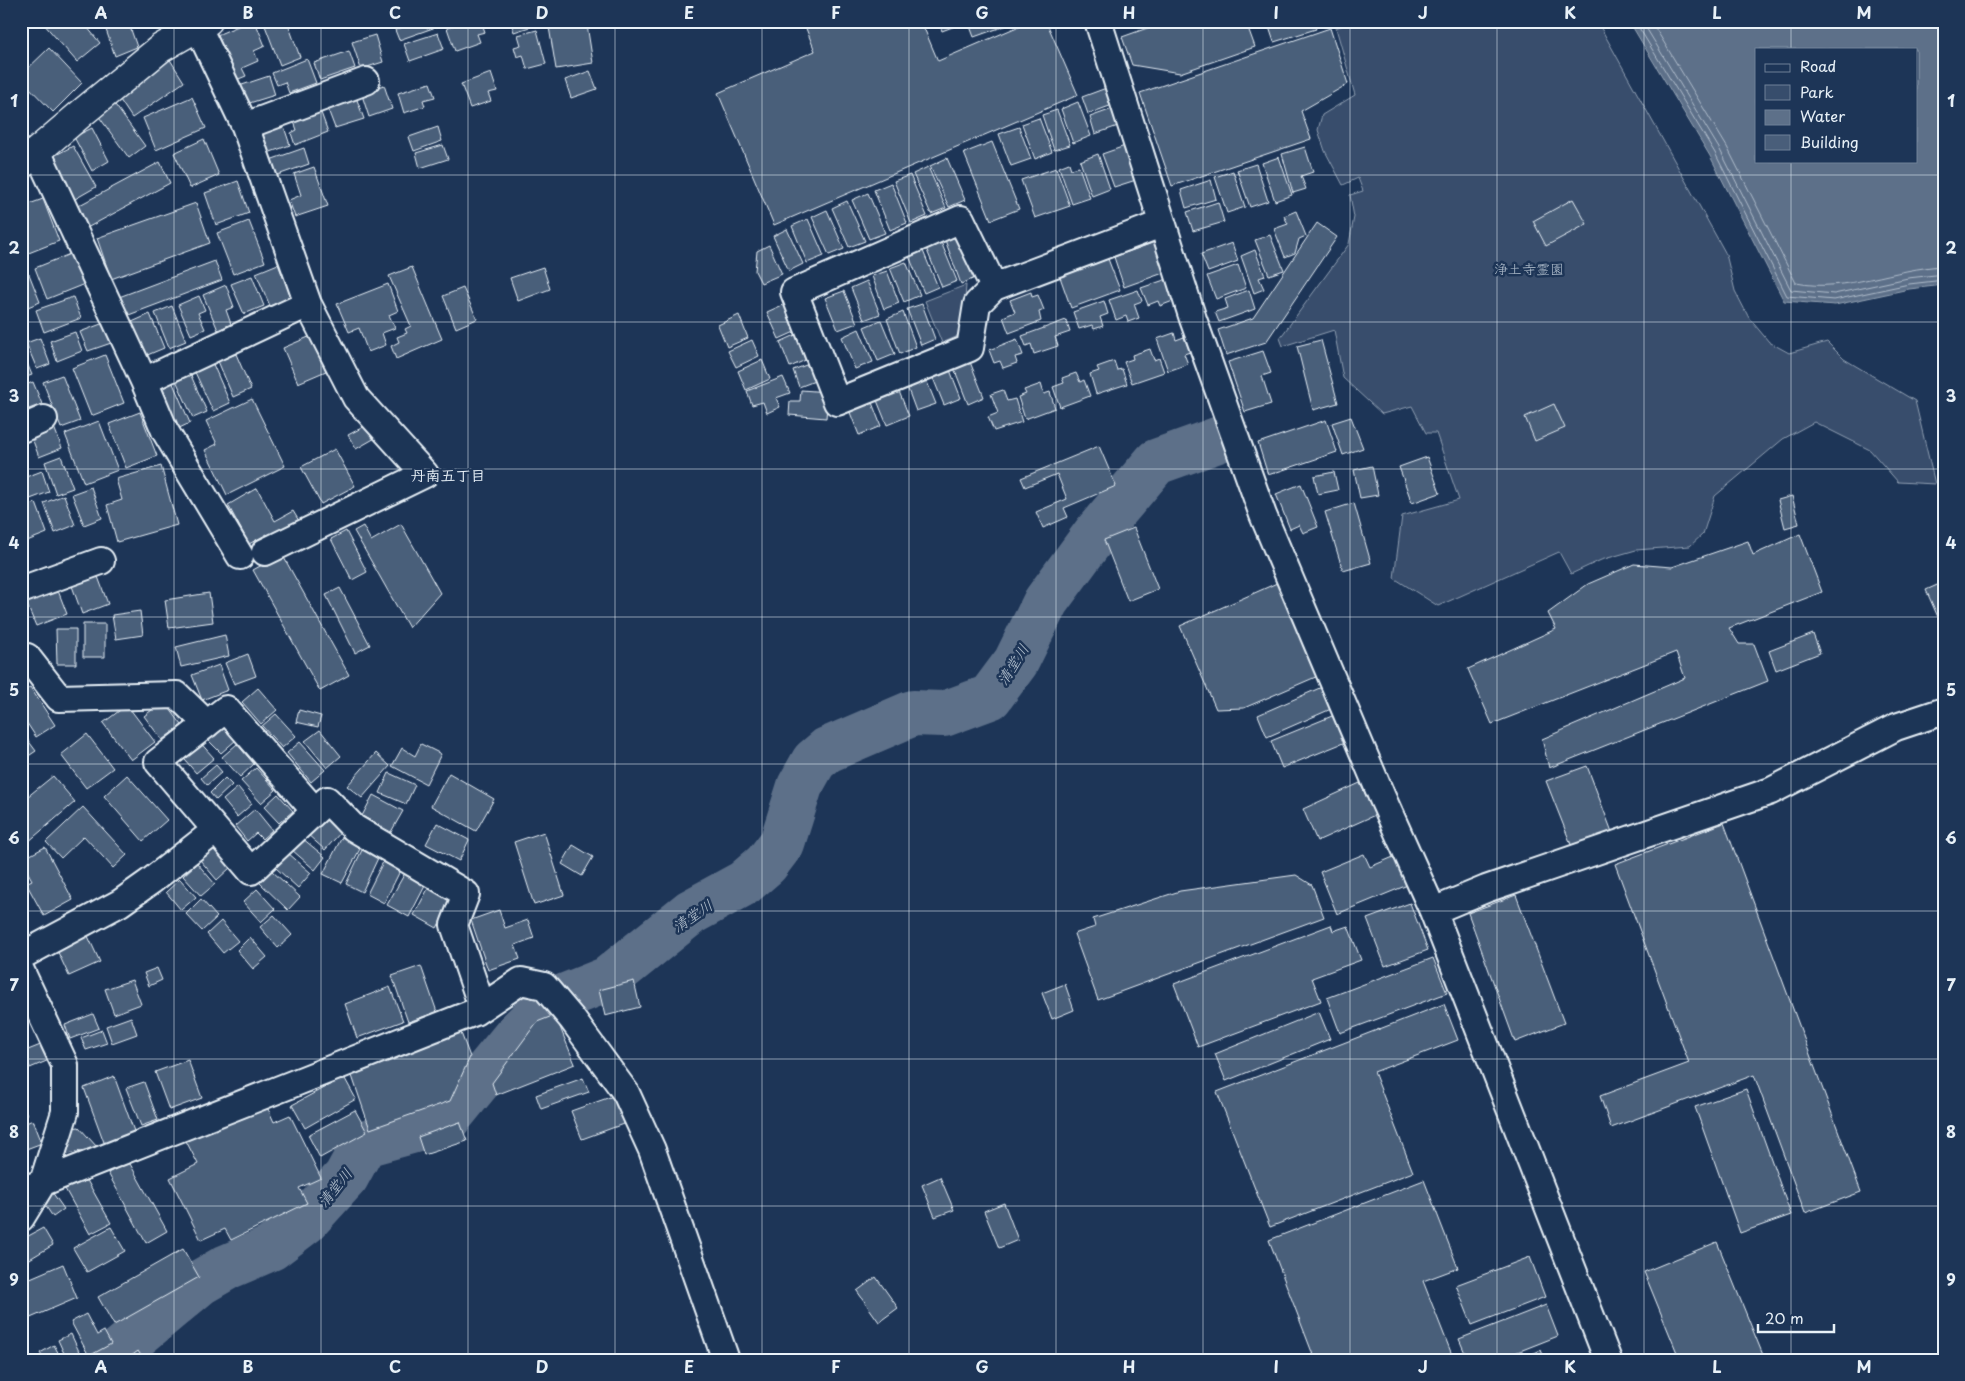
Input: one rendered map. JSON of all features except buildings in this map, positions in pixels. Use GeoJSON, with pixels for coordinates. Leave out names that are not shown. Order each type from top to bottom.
{"type":"FeatureCollection","features":[{"type":"Feature","properties":{"kind":"street"},"geometry":{"type":"LineString","coordinates":[[1098,21],[1161,224],[1262,515],[1382,797],[1433,911],[1608,1360]]}},
{"type":"Feature","properties":{"kind":"street"},"geometry":{"type":"LineString","coordinates":[[200,23],[245,126],[308,304],[356,398],[425,474],[252,554],[165,431],[144,381],[29,158],[161,48],[200,23]]}},
{"type":"Feature","properties":{"kind":"street"},"geometry":{"type":"LineString","coordinates":[[245,126],[366,81]]}},
{"type":"Feature","properties":{"kind":"street"},"geometry":{"type":"LineString","coordinates":[[994,287],[961,219],[794,292],[837,402],[970,348],[977,304],[994,287],[1161,224]]}},
{"type":"Feature","properties":{"kind":"street"},"geometry":{"type":"LineString","coordinates":[[144,381],[308,304]]}},
{"type":"Feature","properties":{"kind":"street"},"geometry":{"type":"LineString","coordinates":[[21,590],[101,561]]}},
{"type":"Feature","properties":{"kind":"street"},"geometry":{"type":"LineString","coordinates":[[21,657],[27,657],[59,698],[177,696],[207,724]]}},
{"type":"Feature","properties":{"kind":"street"},"geometry":{"type":"LineString","coordinates":[[315,811],[226,709],[158,762],[251,871],[328,800],[354,828],[466,894],[454,925],[482,1007]]}},
{"type":"Feature","properties":{"kind":"street"},"geometry":{"type":"LineString","coordinates":[[1433,911],[1486,888],[1770,790],[1896,727],[1944,711]]}},
{"type":"Feature","properties":{"kind":"street"},"geometry":{"type":"LineString","coordinates":[[21,956],[120,903],[152,881],[216,830]]}},
{"type":"Feature","properties":{"kind":"street"},"geometry":{"type":"LineString","coordinates":[[21,971],[65,1064],[65,1112],[32,1187],[21,1218]]}},
{"type":"Feature","properties":{"kind":"street"},"geometry":{"type":"LineString","coordinates":[[32,1187],[475,1012],[520,981],[544,986],[572,1019],[626,1093],[652,1150],[726,1360]]}},
{"type":"Feature","properties":{"kind":"shaded area"},"geometry":{"type":"Polygon","coordinates":[[[1944,430],[1944,468],[1939,431],[1944,430]]]}},
{"type":"Feature","properties":{"kind":"green space","name":"浄土寺霊園"},"geometry":{"type":"Polygon","coordinates":[[[1353,21],[1597,21],[1726,254],[1735,291],[1749,318],[1769,342],[1789,353],[1827,342],[1844,359],[1915,401],[1935,484],[1898,482],[1870,450],[1814,422],[1783,439],[1715,496],[1703,534],[1690,546],[1636,550],[1601,560],[1571,574],[1559,552],[1438,606],[1394,578],[1402,516],[1459,500],[1436,433],[1426,433],[1412,406],[1382,414],[1343,378],[1334,330],[1283,346],[1280,338],[1349,244],[1354,217],[1350,195],[1363,191],[1358,178],[1343,185],[1325,151],[1318,130],[1322,115],[1355,95],[1336,28],[1353,21]]]}},
{"type":"Feature","properties":{"kind":"green space"},"geometry":{"type":"Polygon","coordinates":[[[966,285],[963,327],[956,337],[942,343],[925,301],[966,285]]]}},
{"type":"Feature","properties":{"kind":"water"},"geometry":{"type":"Polygon","coordinates":[[[1629,21],[1944,21],[1944,285],[1909,289],[1835,305],[1784,301],[1710,156],[1629,21]]]}},
{"type":"Feature","properties":{"kind":"waterway","name":"清堂川"},"geometry":{"type":"LineString","coordinates":[[108,1360],[201,1282],[227,1267],[271,1248],[305,1222],[346,1177],[364,1144],[446,1121],[518,1033],[548,1003],[608,979],[691,912],[744,883],[766,864],[782,843],[800,786],[814,761],[827,750],[913,713],[944,714],[990,697],[1016,662],[1046,601],[1096,533],[1156,462],[1220,439]]}},
{"type":"Feature","properties":{"kind":"district","name":"丹南五丁目"},"geometry":{"type":"Point","coordinates":[448,474]}}]}
